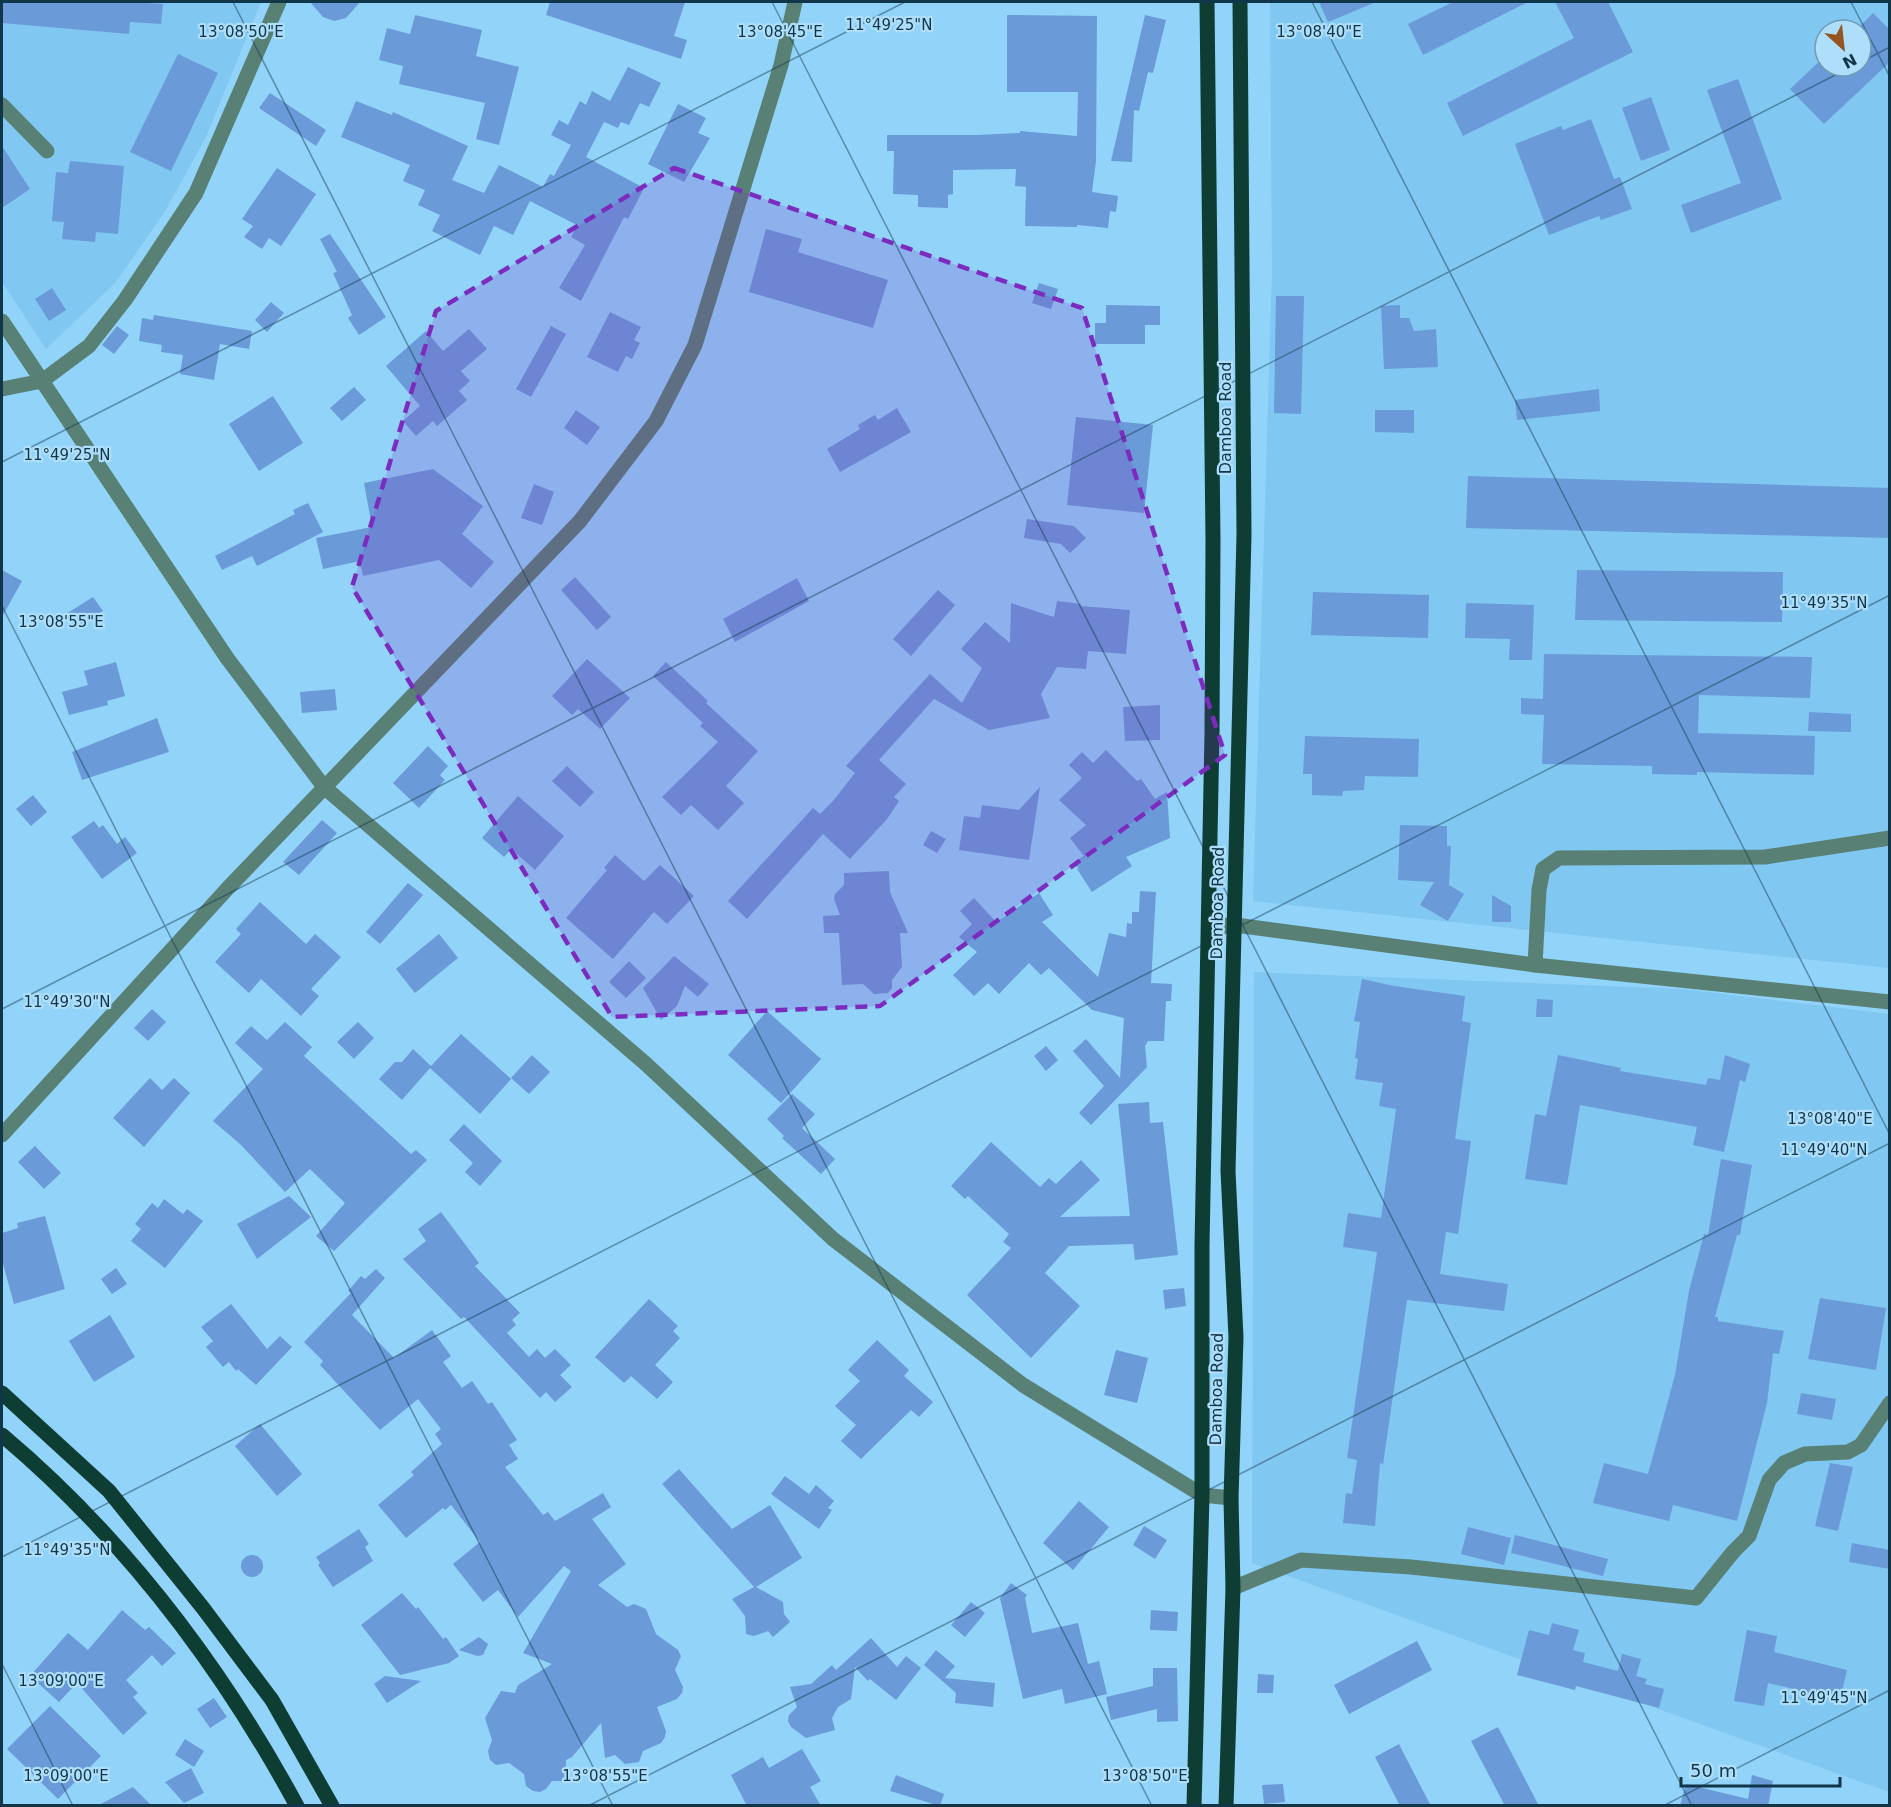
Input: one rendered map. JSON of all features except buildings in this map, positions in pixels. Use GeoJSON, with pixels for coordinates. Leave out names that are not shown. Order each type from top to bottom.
{"type":"FeatureCollection","features":[{"type":"Feature","properties":{"kind":"main road","name":"Damboa Road"},"geometry":{"type":"LineString","coordinates":[[1194,1806],[1202,1495],[1202,1256],[1209,926],[1213,540],[1207,2]]}},
{"type":"Feature","properties":{"kind":"main road","name":"Damboa Road"},"geometry":{"type":"LineString","coordinates":[[1226,1806],[1233,1588],[1231,1498],[1236,1337],[1228,1171],[1244,535],[1240,2]]}},
{"type":"Feature","properties":{"kind":"main road"},"geometry":{"type":"LineString","coordinates":[[2,1393],[109,1491],[196,1599],[272,1701],[332,1806]]}},
{"type":"Feature","properties":{"kind":"main road"},"geometry":{"type":"LineString","coordinates":[[2,1435],[52,1477],[113,1541],[233,1695],[297,1806]]}},
{"type":"Feature","properties":{"kind":"street"},"geometry":{"type":"LineString","coordinates":[[2,389],[42,381],[89,346],[125,300],[196,193],[279,2]]}},
{"type":"Feature","properties":{"kind":"street"},"geometry":{"type":"LineString","coordinates":[[2,1135],[228,888],[580,521],[656,421],[695,345],[781,65],[795,2]]}},
{"type":"Feature","properties":{"kind":"street"},"geometry":{"type":"LineString","coordinates":[[2,105],[47,152]]}},
{"type":"Feature","properties":{"kind":"street"},"geometry":{"type":"LineString","coordinates":[[2,321],[227,658],[324,787],[646,1064],[832,1239],[1023,1385],[1202,1495],[1231,1498]]}},
{"type":"Feature","properties":{"kind":"street"},"geometry":{"type":"LineString","coordinates":[[1535,965],[1539,890],[1543,869],[1559,858],[1765,857],[1890,838]]}},
{"type":"Feature","properties":{"kind":"street"},"geometry":{"type":"LineString","coordinates":[[1209,926],[1235,925],[1535,965],[1890,1002]]}},
{"type":"Feature","properties":{"kind":"street"},"geometry":{"type":"LineString","coordinates":[[1233,1588],[1301,1560],[1411,1568],[1696,1598],[1749,1536],[1769,1480],[1784,1463],[1805,1454],[1848,1452],[1861,1445],[1890,1403]]}},
{"type":"Feature","properties":{"kind":"highlighted area"},"geometry":{"type":"Polygon","coordinates":[[[674,168],[1082,308],[1225,755],[880,1006],[612,1017],[352,587],[436,311],[674,168]]]}},
{"type":"Feature","properties":{"kind":"shaded area"},"geometry":{"type":"Polygon","coordinates":[[[2,2],[261,2],[206,137],[164,213],[115,283],[46,349],[2,282],[2,2]]]}},
{"type":"Feature","properties":{"kind":"shaded area"},"geometry":{"type":"Polygon","coordinates":[[[1270,2],[1889,2],[1889,968],[1253,901],[1272,272],[1270,2]]]}},
{"type":"Feature","properties":{"kind":"shaded area"},"geometry":{"type":"Polygon","coordinates":[[[1254,972],[1683,989],[1889,1014],[1889,1792],[1252,1563],[1254,972]]]}}]}
